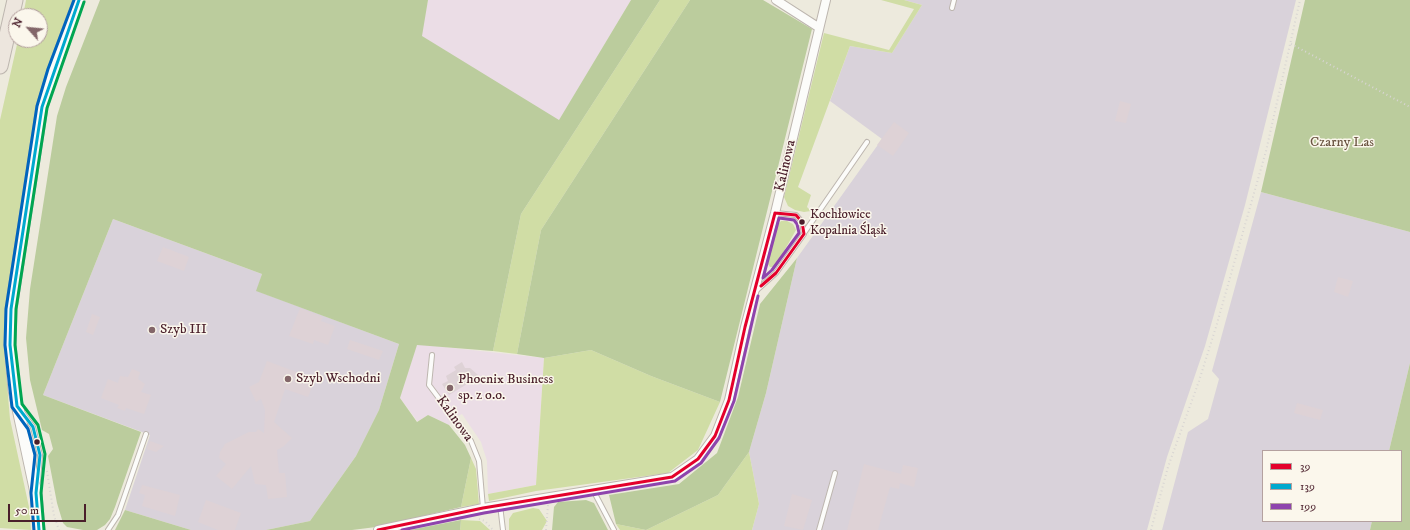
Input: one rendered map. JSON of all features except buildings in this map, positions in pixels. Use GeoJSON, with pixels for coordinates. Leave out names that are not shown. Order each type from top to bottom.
{"type":"FeatureCollection","features":[{"type":"Feature","properties":{"kind":"highway"},"geometry":{"type":"LineString","coordinates":[[0,66],[14,0]]}},
{"type":"Feature","properties":{"kind":"street"},"geometry":{"type":"LineString","coordinates":[[39,530],[36,493],[14,390],[10,345],[13,289],[42,107],[52,71],[79,0]]}},
{"type":"Feature","properties":{"kind":"street"},"geometry":{"type":"LineString","coordinates":[[776,0],[818,28]]}},
{"type":"Feature","properties":{"kind":"street","name":"Kalinowa"},"geometry":{"type":"LineString","coordinates":[[378,530],[483,508],[672,476],[698,459],[714,436],[729,400],[826,0]]}},
{"type":"Feature","properties":{"kind":"lane"},"geometry":{"type":"LineString","coordinates":[[952,8],[954,0]]}},
{"type":"Feature","properties":{"kind":"lane"},"geometry":{"type":"LineString","coordinates":[[755,292],[776,273],[867,142]]}},
{"type":"Feature","properties":{"kind":"lane"},"geometry":{"type":"LineString","coordinates":[[775,213],[796,215],[801,219],[804,227],[804,234]]}},
{"type":"Feature","properties":{"kind":"lane","name":"Kalinowa"},"geometry":{"type":"LineString","coordinates":[[432,355],[429,385],[471,441],[479,461],[483,508]]}},
{"type":"Feature","properties":{"kind":"lane"},"geometry":{"type":"LineString","coordinates":[[108,530],[118,515],[146,434]]}},
{"type":"Feature","properties":{"kind":"lane"},"geometry":{"type":"LineString","coordinates":[[819,530],[835,473]]}},
{"type":"Feature","properties":{"kind":"lane"},"geometry":{"type":"LineString","coordinates":[[593,490],[614,530]]}},
{"type":"Feature","properties":{"kind":"lane"},"geometry":{"type":"LineString","coordinates":[[500,505],[503,530]]}},
{"type":"Feature","properties":{"kind":"path"},"geometry":{"type":"LineString","coordinates":[[1151,530],[1168,467],[1199,381],[1216,327],[1266,151],[1300,0]]}},
{"type":"Feature","properties":{"kind":"path"},"geometry":{"type":"LineString","coordinates":[[1291,44],[1410,107]]}},
{"type":"Feature","properties":{"kind":"path"},"geometry":{"type":"LineString","coordinates":[[47,470],[54,516],[60,530]]}},
{"type":"Feature","properties":{"kind":"path"},"geometry":{"type":"LineString","coordinates":[[546,530],[549,507],[547,498]]}},
{"type":"Feature","properties":{"kind":"shaded area"},"geometry":{"type":"Polygon","coordinates":[[[428,0],[631,0],[559,121],[421,36],[428,0]]]}},
{"type":"Feature","properties":{"kind":"shaded area"},"geometry":{"type":"Polygon","coordinates":[[[904,0],[1296,0],[1245,205],[1205,346],[1167,457],[1147,530],[752,530],[759,504],[749,452],[766,393],[797,258],[882,139],[830,101],[850,46],[892,53],[922,5],[904,0]]]}},
{"type":"Feature","properties":{"kind":"shaded area"},"geometry":{"type":"Polygon","coordinates":[[[1261,192],[1410,232],[1410,363],[1389,450],[1262,450],[1262,522],[1372,522],[1370,530],[1162,530],[1188,432],[1208,419],[1219,379],[1212,371],[1261,192]]]}},
{"type":"Feature","properties":{"kind":"shaded area"},"geometry":{"type":"Polygon","coordinates":[[[113,219],[262,274],[257,291],[399,344],[379,410],[356,456],[310,521],[266,530],[191,530],[125,510],[150,435],[43,395],[113,219]]]}},
{"type":"Feature","properties":{"kind":"shaded area"},"geometry":{"type":"Polygon","coordinates":[[[417,344],[544,358],[536,485],[488,494],[487,461],[481,442],[462,414],[454,418],[449,425],[428,415],[418,422],[400,398],[417,344]]]}},
{"type":"Feature","properties":{"kind":"green space"},"geometry":{"type":"Polygon","coordinates":[[[26,0],[73,0],[47,69],[39,100],[6,302],[4,350],[10,419],[29,507],[31,530],[0,528],[0,120],[16,48],[48,48],[48,8],[24,8],[26,0]]]}},
{"type":"Feature","properties":{"kind":"green space"},"geometry":{"type":"Polygon","coordinates":[[[100,0],[428,0],[422,36],[559,120],[631,0],[660,0],[521,214],[493,351],[417,345],[400,398],[417,422],[428,415],[449,425],[465,445],[471,458],[461,507],[376,527],[352,530],[266,530],[310,521],[356,456],[379,410],[399,344],[256,291],[262,274],[113,219],[43,395],[141,432],[115,507],[110,519],[105,525],[97,530],[83,530],[67,527],[63,523],[57,503],[48,456],[53,449],[49,434],[42,430],[30,380],[26,338],[30,289],[57,116],[66,87],[100,0]]]}},
{"type":"Feature","properties":{"kind":"green space"},"geometry":{"type":"Polygon","coordinates":[[[660,0],[690,0],[541,230],[517,354],[493,351],[521,214],[660,0]]]}},
{"type":"Feature","properties":{"kind":"green space"},"geometry":{"type":"Polygon","coordinates":[[[690,0],[763,0],[812,29],[720,402],[651,376],[591,350],[544,358],[517,354],[541,230],[690,0]]]}},
{"type":"Feature","properties":{"kind":"green space"},"geometry":{"type":"Polygon","coordinates":[[[881,0],[904,0],[922,5],[892,53],[850,46],[798,187],[811,195],[807,207],[811,211],[804,212],[795,210],[788,206],[784,197],[824,33],[889,50],[914,9],[881,0]]]}},
{"type":"Feature","properties":{"kind":"green space","name":"Czarny Las"},"geometry":{"type":"Polygon","coordinates":[[[1305,0],[1410,0],[1410,232],[1261,192],[1305,0]]]}},
{"type":"Feature","properties":{"kind":"green space"},"geometry":{"type":"Polygon","coordinates":[[[781,221],[787,221],[793,224],[796,230],[776,265],[774,267],[770,267],[767,263],[776,227],[781,221]]]}},
{"type":"Feature","properties":{"kind":"green space"},"geometry":{"type":"Polygon","coordinates":[[[797,258],[766,393],[749,452],[718,495],[646,530],[616,524],[609,495],[679,484],[717,453],[738,397],[760,304],[797,258]]]}},
{"type":"Feature","properties":{"kind":"green space"},"geometry":{"type":"Polygon","coordinates":[[[591,350],[651,376],[720,402],[698,450],[668,473],[536,491],[489,501],[488,494],[536,485],[544,358],[591,350]]]}},
{"type":"Feature","properties":{"kind":"green space"},"geometry":{"type":"Polygon","coordinates":[[[1410,363],[1410,530],[1370,530],[1372,522],[1402,522],[1402,450],[1389,450],[1410,363]]]}},
{"type":"Feature","properties":{"kind":"green space"},"geometry":{"type":"Polygon","coordinates":[[[749,452],[759,504],[752,530],[646,530],[718,495],[749,452]]]}},
{"type":"Feature","properties":{"kind":"green space"},"geometry":{"type":"Polygon","coordinates":[[[471,458],[476,469],[479,504],[461,507],[471,458]]]}},
{"type":"Feature","properties":{"kind":"green space"},"geometry":{"type":"Polygon","coordinates":[[[586,500],[594,503],[608,530],[552,530],[554,507],[558,502],[586,500]]]}},
{"type":"Feature","properties":{"kind":"green space"},"geometry":{"type":"Polygon","coordinates":[[[533,508],[539,509],[547,521],[542,530],[509,530],[509,519],[513,513],[533,508]]]}},
{"type":"Feature","properties":{"kind":"green space"},"geometry":{"type":"Polygon","coordinates":[[[125,510],[191,530],[115,530],[125,510]]]}},
{"type":"Feature","properties":{"kind":"green space"},"geometry":{"type":"Polygon","coordinates":[[[461,520],[480,521],[490,530],[460,530],[461,520]]]}},
{"type":"Feature","properties":{"kind":"green space"},"geometry":{"type":"Polygon","coordinates":[[[461,520],[460,530],[410,530],[461,520]]]}},
{"type":"Feature","properties":{"kind":"green space"},"geometry":{"type":"Polygon","coordinates":[[[616,524],[646,530],[620,530],[616,524]]]}},
{"type":"Feature","properties":{"kind":"transit line"},"geometry":{"type":"LineString","coordinates":[[34,530],[31,493],[35,455],[28,429],[12,407],[5,345],[6,309],[37,106],[48,69],[74,0]]}},
{"type":"Feature","properties":{"kind":"transit line","name":"139"},"geometry":{"type":"LineString","coordinates":[[39,530],[36,493],[40,455],[33,427],[17,406],[10,345],[11,309],[42,107],[79,0]]}},
{"type":"Feature","properties":{"kind":"transit line"},"geometry":{"type":"LineString","coordinates":[[44,530],[41,493],[45,454],[38,425],[22,404],[15,345],[16,309],[47,108],[84,2]]}},
{"type":"Feature","properties":{"kind":"transit line","name":"39"},"geometry":{"type":"LineString","coordinates":[[761,286],[776,273],[804,234],[802,222],[796,215],[775,213]]}},
{"type":"Feature","properties":{"kind":"transit line","name":"39"},"geometry":{"type":"LineString","coordinates":[[378,530],[483,508],[672,477],[698,459],[715,436],[729,400],[745,327],[775,213]]}},
{"type":"Feature","properties":{"kind":"transit line","name":"199"},"geometry":{"type":"LineString","coordinates":[[779,218],[794,220],[797,224],[799,233],[772,270],[763,278],[779,218]]}},
{"type":"Feature","properties":{"kind":"transit line","name":"199"},"geometry":{"type":"LineString","coordinates":[[402,530],[484,513],[675,481],[701,463],[719,438],[734,401],[758,296]]}},
{"type":"Feature","properties":{"kind":"place","name":"Kochłowice Kopalnia Śląsk"},"geometry":{"type":"Point","coordinates":[802,222]}},
{"type":"Feature","properties":{"kind":"place","name":"Szyb III"},"geometry":{"type":"Point","coordinates":[152,330]}},
{"type":"Feature","properties":{"kind":"place","name":"Szyb Wschodni"},"geometry":{"type":"Point","coordinates":[288,379]}},
{"type":"Feature","properties":{"kind":"place","name":"Phoenix Business sp. z o.o."},"geometry":{"type":"Point","coordinates":[450,388]}}]}
